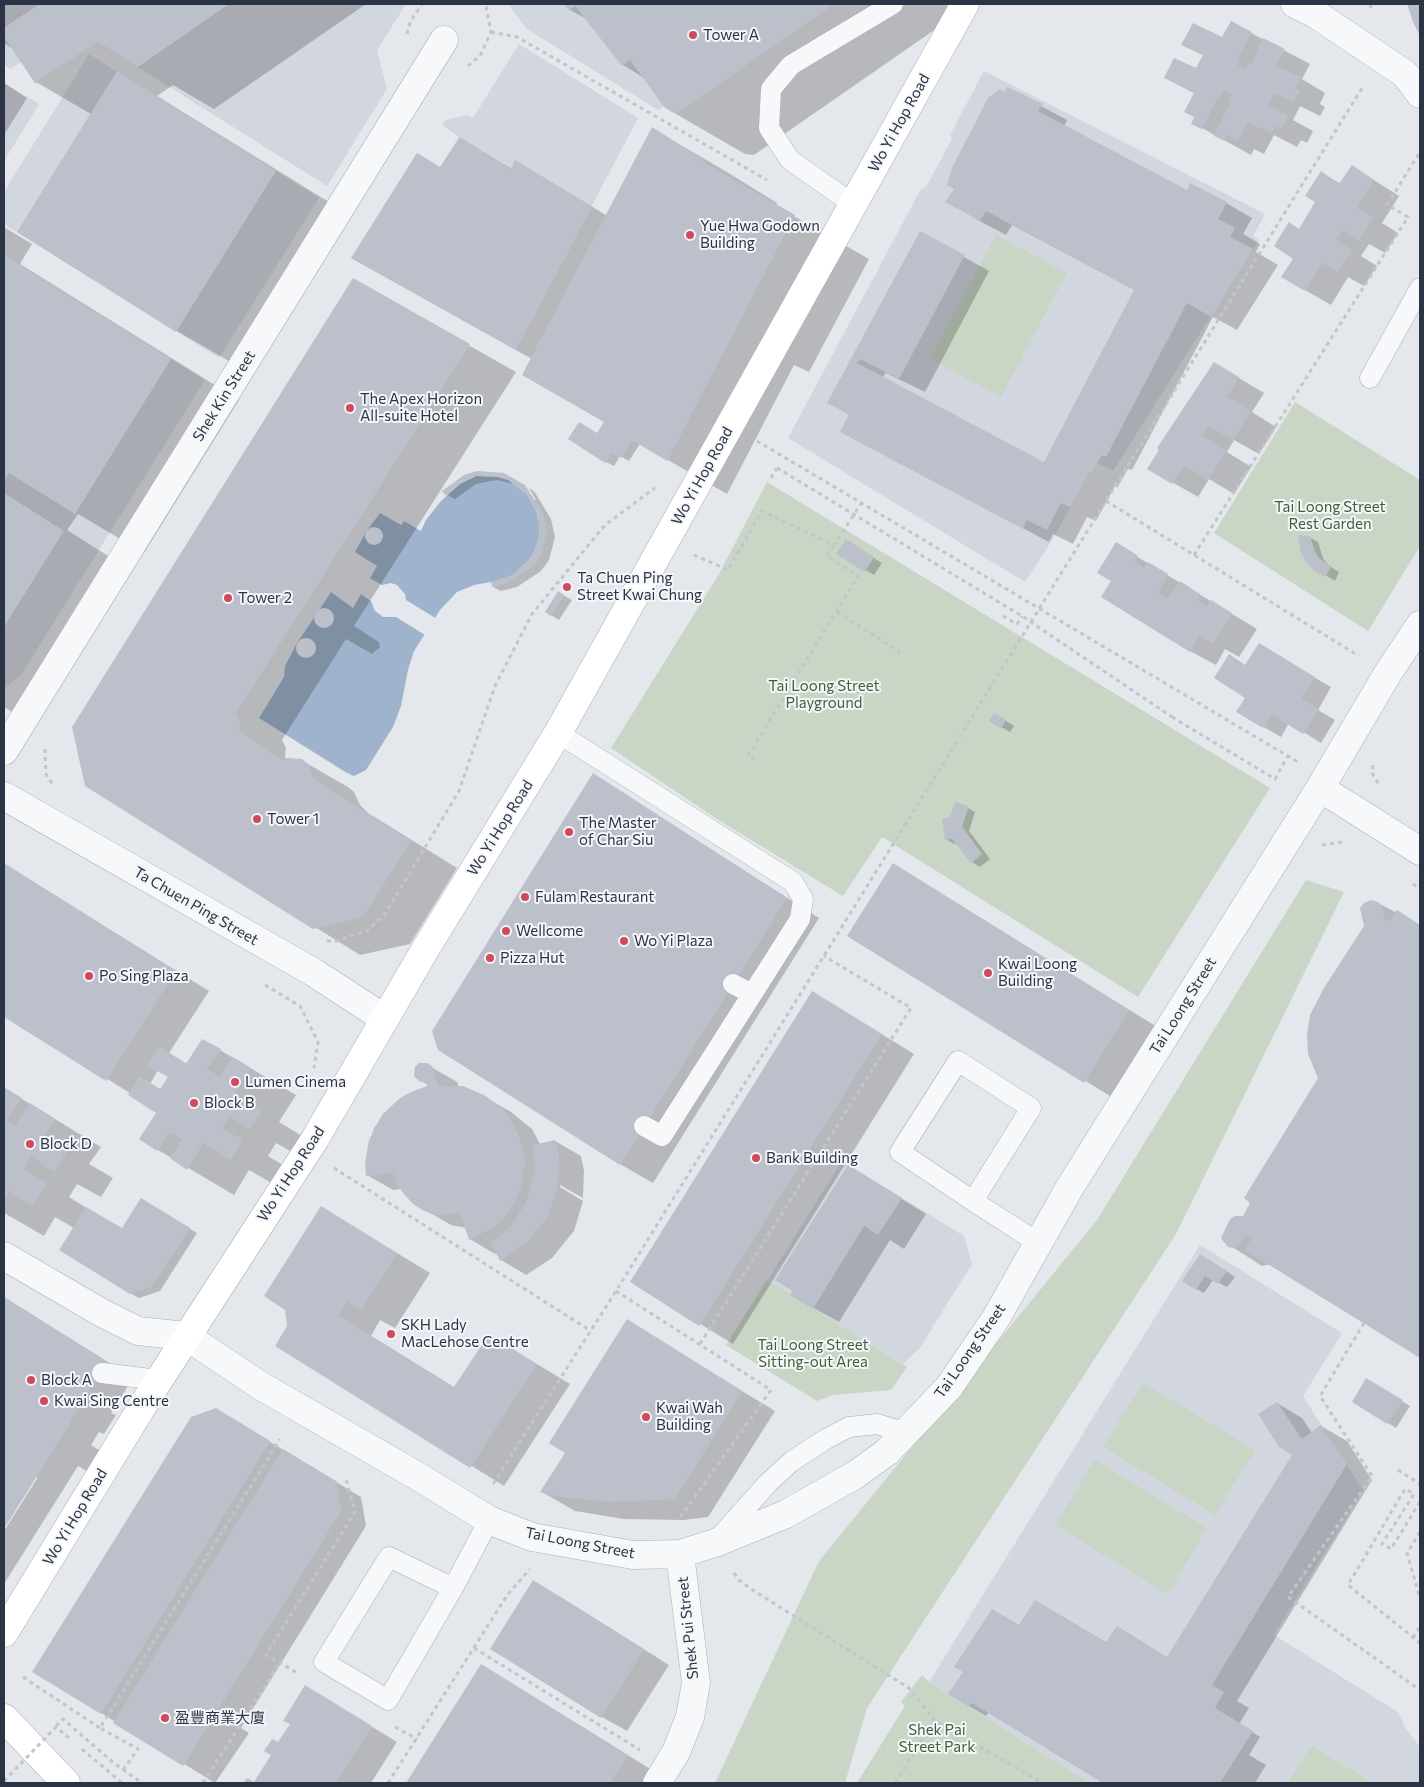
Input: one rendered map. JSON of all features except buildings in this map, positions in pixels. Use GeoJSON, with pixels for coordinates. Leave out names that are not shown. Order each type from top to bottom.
{"type":"FeatureCollection","features":[{"type":"Feature","properties":{"kind":"main road","name":"Wo Yi Hop Road"},"geometry":{"type":"LineString","coordinates":[[4,1633],[158,1380],[308,1149],[558,733],[853,204],[894,135],[965,4]]}},
{"type":"Feature","properties":{"kind":"main road"},"geometry":{"type":"LineString","coordinates":[[4,1718],[66,1783]]}},
{"type":"Feature","properties":{"kind":"street"},"geometry":{"type":"LineString","coordinates":[[1312,8],[1405,74],[1420,94]]}},
{"type":"Feature","properties":{"kind":"street","name":"Shek Kin Street"},"geometry":{"type":"LineString","coordinates":[[4,751],[444,40]]}},
{"type":"Feature","properties":{"kind":"street","name":"Tai Loong Street"},"geometry":{"type":"LineString","coordinates":[[186,1336],[262,1386],[489,1520],[532,1537],[633,1555],[680,1554],[715,1543],[786,1514],[831,1489],[888,1452],[949,1387],[996,1318],[1037,1242],[1320,788],[1388,673],[1420,625]]}},
{"type":"Feature","properties":{"kind":"street"},"geometry":{"type":"LineString","coordinates":[[1320,788],[1420,851]]}},
{"type":"Feature","properties":{"kind":"street","name":"Ta Chuen Ping Street"},"geometry":{"type":"LineString","coordinates":[[4,796],[313,972],[385,1019]]}},
{"type":"Feature","properties":{"kind":"street"},"geometry":{"type":"LineString","coordinates":[[4,1256],[102,1313],[138,1331],[186,1336]]}},
{"type":"Feature","properties":{"kind":"street","name":"Shek Pui Street"},"geometry":{"type":"LineString","coordinates":[[657,1783],[676,1752],[690,1717],[696,1683],[680,1554]]}},
{"type":"Feature","properties":{"kind":"lane"},"geometry":{"type":"LineString","coordinates":[[853,204],[790,160],[770,128],[771,89],[791,65],[893,4]]}},
{"type":"Feature","properties":{"kind":"lane"},"geometry":{"type":"LineString","coordinates":[[1370,378],[1420,288]]}},
{"type":"Feature","properties":{"kind":"lane"},"geometry":{"type":"LineString","coordinates":[[558,733],[793,882],[803,899],[800,919],[662,1136],[644,1126]]}},
{"type":"Feature","properties":{"kind":"lane"},"geometry":{"type":"LineString","coordinates":[[733,984],[752,994]]}},
{"type":"Feature","properties":{"kind":"lane"},"geometry":{"type":"LineString","coordinates":[[973,1201],[1031,1108],[958,1061],[900,1152],[973,1201],[1037,1242]]}},
{"type":"Feature","properties":{"kind":"lane"},"geometry":{"type":"LineString","coordinates":[[102,1373],[158,1380]]}},
{"type":"Feature","properties":{"kind":"lane"},"geometry":{"type":"LineString","coordinates":[[715,1543],[768,1483],[792,1462],[826,1438],[849,1427],[877,1424],[906,1434]]}},
{"type":"Feature","properties":{"kind":"lane"},"geometry":{"type":"LineString","coordinates":[[453,1588],[389,1557],[324,1662],[388,1700],[453,1588],[489,1520]]}},
{"type":"Feature","properties":{"kind":"path"},"geometry":{"type":"LineString","coordinates":[[462,71],[480,56],[491,32],[486,7],[483,4]]}},
{"type":"Feature","properties":{"kind":"path"},"geometry":{"type":"LineString","coordinates":[[491,32],[517,37],[770,182]]}},
{"type":"Feature","properties":{"kind":"path"},"geometry":{"type":"LineString","coordinates":[[491,1487],[616,1291],[1366,82]]}},
{"type":"Feature","properties":{"kind":"path"},"geometry":{"type":"LineString","coordinates":[[1194,555],[1408,217],[1387,205],[1420,152]]}},
{"type":"Feature","properties":{"kind":"path"},"geometry":{"type":"LineString","coordinates":[[749,436],[1303,766]]}},
{"type":"Feature","properties":{"kind":"path"},"geometry":{"type":"LineString","coordinates":[[771,478],[777,468],[1022,616],[1172,717],[1275,779],[1288,756]]}},
{"type":"Feature","properties":{"kind":"path"},"geometry":{"type":"LineString","coordinates":[[326,941],[336,941],[368,930],[385,914],[459,791],[495,686],[532,614],[605,525],[658,486]]}},
{"type":"Feature","properties":{"kind":"path"},"geometry":{"type":"LineString","coordinates":[[1106,500],[1360,656]]}},
{"type":"Feature","properties":{"kind":"path"},"geometry":{"type":"LineString","coordinates":[[755,759],[748,756],[858,576],[827,556],[862,502]]}},
{"type":"Feature","properties":{"kind":"path"},"geometry":{"type":"LineString","coordinates":[[693,555],[728,570],[762,511],[834,545]]}},
{"type":"Feature","properties":{"kind":"path"},"geometry":{"type":"LineString","coordinates":[[836,612],[900,652]]}},
{"type":"Feature","properties":{"kind":"path"},"geometry":{"type":"LineString","coordinates":[[1003,616],[1017,624],[1022,616]]}},
{"type":"Feature","properties":{"kind":"path"},"geometry":{"type":"LineString","coordinates":[[45,747],[46,774],[56,789]]}},
{"type":"Feature","properties":{"kind":"path"},"geometry":{"type":"LineString","coordinates":[[1374,759],[1372,773],[1385,794]]}},
{"type":"Feature","properties":{"kind":"path"},"geometry":{"type":"LineString","coordinates":[[700,1344],[911,1008],[824,956]]}},
{"type":"Feature","properties":{"kind":"path"},"geometry":{"type":"LineString","coordinates":[[258,981],[300,1006],[318,1042],[314,1068]]}},
{"type":"Feature","properties":{"kind":"path"},"geometry":{"type":"LineString","coordinates":[[308,1149],[333,1167],[591,1331]]}},
{"type":"Feature","properties":{"kind":"path"},"geometry":{"type":"LineString","coordinates":[[616,1291],[771,1390],[674,1526]]}},
{"type":"Feature","properties":{"kind":"path"},"geometry":{"type":"LineString","coordinates":[[1364,1323],[1320,1396],[1372,1476],[1288,1597],[1420,1690]]}},
{"type":"Feature","properties":{"kind":"path"},"geometry":{"type":"LineString","coordinates":[[100,1728],[280,1439]]}},
{"type":"Feature","properties":{"kind":"path"},"geometry":{"type":"LineString","coordinates":[[1398,1470],[1420,1484]]}},
{"type":"Feature","properties":{"kind":"path"},"geometry":{"type":"LineString","coordinates":[[203,1783],[280,1663],[266,1656],[355,1512],[346,1479]]}},
{"type":"Feature","properties":{"kind":"path"},"geometry":{"type":"LineString","coordinates":[[1420,1502],[1391,1549],[1382,1544],[1414,1494],[1405,1489],[1348,1585],[1420,1643]]}},
{"type":"Feature","properties":{"kind":"path"},"geometry":{"type":"LineString","coordinates":[[1420,1532],[1407,1553],[1420,1598]]}},
{"type":"Feature","properties":{"kind":"path"},"geometry":{"type":"LineString","coordinates":[[734,1573],[751,1589],[909,1688],[934,1720],[1042,1783]]}},
{"type":"Feature","properties":{"kind":"path"},"geometry":{"type":"LineString","coordinates":[[388,1783],[508,1594],[524,1576]]}},
{"type":"Feature","properties":{"kind":"path"},"geometry":{"type":"LineString","coordinates":[[1413,1638],[1420,1626]]}},
{"type":"Feature","properties":{"kind":"path"},"geometry":{"type":"LineString","coordinates":[[474,1648],[641,1751]]}},
{"type":"Feature","properties":{"kind":"path"},"geometry":{"type":"LineString","coordinates":[[23,1677],[100,1728],[138,1749],[123,1770]]}},
{"type":"Feature","properties":{"kind":"path"},"geometry":{"type":"LineString","coordinates":[[4,1781],[63,1720],[115,1764],[142,1783]]}},
{"type":"Feature","properties":{"kind":"path"},"geometry":{"type":"LineString","coordinates":[[895,1783],[934,1720]]}},
{"type":"Feature","properties":{"kind":"path"},"geometry":{"type":"LineString","coordinates":[[56,1727],[122,1783]]}},
{"type":"Feature","properties":{"kind":"path"},"geometry":{"type":"LineString","coordinates":[[636,1759],[646,1744]]}},
{"type":"Feature","properties":{"kind":"shaded area"},"geometry":{"type":"Polygon","coordinates":[[[4,4],[406,4],[377,50],[387,89],[327,186],[98,42],[35,83],[21,62],[10,69],[4,65],[4,4]]]}},
{"type":"Feature","properties":{"kind":"shaded area","name":"Tower A"},"geometry":{"type":"Polygon","coordinates":[[[508,4],[834,4],[678,113],[674,113],[664,106],[658,110],[527,29],[508,4]]]}},
{"type":"Feature","properties":{"kind":"shaded area"},"geometry":{"type":"Polygon","coordinates":[[[519,44],[638,118],[516,350],[351,258],[417,153],[440,167],[459,137],[442,125],[446,120],[467,115],[473,118],[519,44]]]}},
{"type":"Feature","properties":{"kind":"shaded area"},"geometry":{"type":"Polygon","coordinates":[[[89,54],[319,198],[219,358],[4,224],[4,192],[89,54]]]}},
{"type":"Feature","properties":{"kind":"shaded area"},"geometry":{"type":"Polygon","coordinates":[[[984,71],[1265,214],[1253,236],[1259,240],[1113,471],[1098,463],[1091,474],[1088,473],[1056,534],[1025,582],[788,438],[921,189],[926,187],[952,139],[950,135],[984,71]]]}},
{"type":"Feature","properties":{"kind":"shaded area"},"geometry":{"type":"Polygon","coordinates":[[[4,83],[39,104],[4,161],[4,83]]]}},
{"type":"Feature","properties":{"kind":"shaded area"},"geometry":{"type":"Polygon","coordinates":[[[4,255],[205,380],[21,675],[4,689],[4,255]]]}},
{"type":"Feature","properties":{"kind":"shaded area"},"geometry":{"type":"Polygon","coordinates":[[[842,1161],[964,1236],[972,1264],[919,1349],[903,1364],[767,1281],[842,1161]]]}},
{"type":"Feature","properties":{"kind":"shaded area"},"geometry":{"type":"Polygon","coordinates":[[[1200,1245],[1342,1333],[1303,1396],[1363,1490],[1274,1635],[1398,1712],[1405,1727],[1420,1747],[1420,1783],[1374,1783],[1311,1745],[1287,1783],[1090,1783],[929,1682],[1200,1245]]]}},
{"type":"Feature","properties":{"kind":"green space"},"geometry":{"type":"Polygon","coordinates":[[[996,235],[1067,273],[1001,397],[930,359],[996,235]]]}},
{"type":"Feature","properties":{"kind":"green space","name":"Tai Loong Street Rest Garden"},"geometry":{"type":"Polygon","coordinates":[[[1295,402],[1420,480],[1420,546],[1368,631],[1214,533],[1295,402]]]}},
{"type":"Feature","properties":{"kind":"green space","name":"Tai Loong Street Playground"},"geometry":{"type":"Polygon","coordinates":[[[767,482],[1270,788],[1138,997],[882,837],[843,896],[720,821],[611,748],[719,574],[767,482]]]}},
{"type":"Feature","properties":{"kind":"green space"},"geometry":{"type":"Polygon","coordinates":[[[1306,880],[1344,892],[1176,1234],[867,1708],[845,1783],[715,1783],[819,1561],[1097,1220],[1306,880]]]}},
{"type":"Feature","properties":{"kind":"green space","name":"Tai Loong Street Sitting-out Area"},"geometry":{"type":"Polygon","coordinates":[[[767,1280],[907,1367],[891,1390],[833,1395],[817,1401],[726,1345],[767,1280]]]}},
{"type":"Feature","properties":{"kind":"green space"},"geometry":{"type":"Polygon","coordinates":[[[1143,1383],[1255,1450],[1215,1515],[1103,1447],[1143,1383]]]}},
{"type":"Feature","properties":{"kind":"green space"},"geometry":{"type":"Polygon","coordinates":[[[1095,1460],[1207,1528],[1168,1594],[1055,1525],[1095,1460]]]}},
{"type":"Feature","properties":{"kind":"green space","name":"Shek Pai Street Park"},"geometry":{"type":"Polygon","coordinates":[[[922,1675],[929,1682],[1090,1783],[857,1783],[905,1706],[901,1702],[922,1675]]]}},
{"type":"Feature","properties":{"kind":"green space"},"geometry":{"type":"Polygon","coordinates":[[[1311,1745],[1374,1783],[1287,1783],[1311,1745]]]}},
{"type":"Feature","properties":{"kind":"water"},"geometry":{"type":"Polygon","coordinates":[[[476,476],[498,477],[508,480],[527,494],[537,513],[539,526],[539,537],[535,550],[531,558],[513,575],[502,580],[474,585],[457,592],[440,610],[414,651],[401,706],[393,727],[366,770],[354,776],[347,773],[259,718],[284,677],[285,666],[297,643],[331,592],[353,608],[377,566],[355,552],[366,532],[380,513],[401,525],[404,521],[421,531],[426,520],[441,501],[460,484],[476,476]]]}},
{"type":"Feature","properties":{"kind":"pier"},"geometry":{"type":"Polygon","coordinates":[[[368,577],[382,585],[391,583],[397,585],[405,594],[406,600],[437,619],[425,635],[396,617],[383,617],[375,611],[371,601],[359,593],[368,577]]]}},
{"type":"Feature","properties":{"kind":"place","name":"Tower A"},"geometry":{"type":"Point","coordinates":[693,35]}},
{"type":"Feature","properties":{"kind":"place","name":"Yue Hwa Godown Building"},"geometry":{"type":"Point","coordinates":[690,235]}},
{"type":"Feature","properties":{"kind":"place","name":"The Apex Horizon All-suite Hotel"},"geometry":{"type":"Point","coordinates":[350,408]}},
{"type":"Feature","properties":{"kind":"place","name":"Ta Chuen Ping Street Kwai Chung"},"geometry":{"type":"Point","coordinates":[567,587]}},
{"type":"Feature","properties":{"kind":"place","name":"Tower 2"},"geometry":{"type":"Point","coordinates":[228,598]}},
{"type":"Feature","properties":{"kind":"place","name":"Tower 1"},"geometry":{"type":"Point","coordinates":[257,819]}},
{"type":"Feature","properties":{"kind":"place","name":"The Master of Char Siu"},"geometry":{"type":"Point","coordinates":[569,832]}},
{"type":"Feature","properties":{"kind":"place","name":"Fulam Restaurant"},"geometry":{"type":"Point","coordinates":[525,897]}},
{"type":"Feature","properties":{"kind":"place","name":"Wellcome"},"geometry":{"type":"Point","coordinates":[506,931]}},
{"type":"Feature","properties":{"kind":"place","name":"Wo Yi Plaza"},"geometry":{"type":"Point","coordinates":[624,941]}},
{"type":"Feature","properties":{"kind":"place","name":"Pizza Hut"},"geometry":{"type":"Point","coordinates":[490,958]}},
{"type":"Feature","properties":{"kind":"place","name":"Kwai Loong Building"},"geometry":{"type":"Point","coordinates":[988,973]}},
{"type":"Feature","properties":{"kind":"place","name":"Po Sing Plaza"},"geometry":{"type":"Point","coordinates":[89,976]}},
{"type":"Feature","properties":{"kind":"place","name":"Lumen Cinema"},"geometry":{"type":"Point","coordinates":[235,1082]}},
{"type":"Feature","properties":{"kind":"place","name":"Block B"},"geometry":{"type":"Point","coordinates":[194,1103]}},
{"type":"Feature","properties":{"kind":"place","name":"Block D"},"geometry":{"type":"Point","coordinates":[30,1144]}},
{"type":"Feature","properties":{"kind":"place","name":"Bank Building"},"geometry":{"type":"Point","coordinates":[756,1158]}},
{"type":"Feature","properties":{"kind":"place","name":"SKH Lady MacLehose Centre"},"geometry":{"type":"Point","coordinates":[391,1334]}},
{"type":"Feature","properties":{"kind":"place","name":"Block A"},"geometry":{"type":"Point","coordinates":[31,1380]}},
{"type":"Feature","properties":{"kind":"place","name":"Kwai Sing Centre"},"geometry":{"type":"Point","coordinates":[44,1401]}},
{"type":"Feature","properties":{"kind":"place","name":"Kwai Wah Building"},"geometry":{"type":"Point","coordinates":[646,1417]}},
{"type":"Feature","properties":{"kind":"place","name":"盈豐商業大廈"},"geometry":{"type":"Point","coordinates":[165,1718]}}]}
